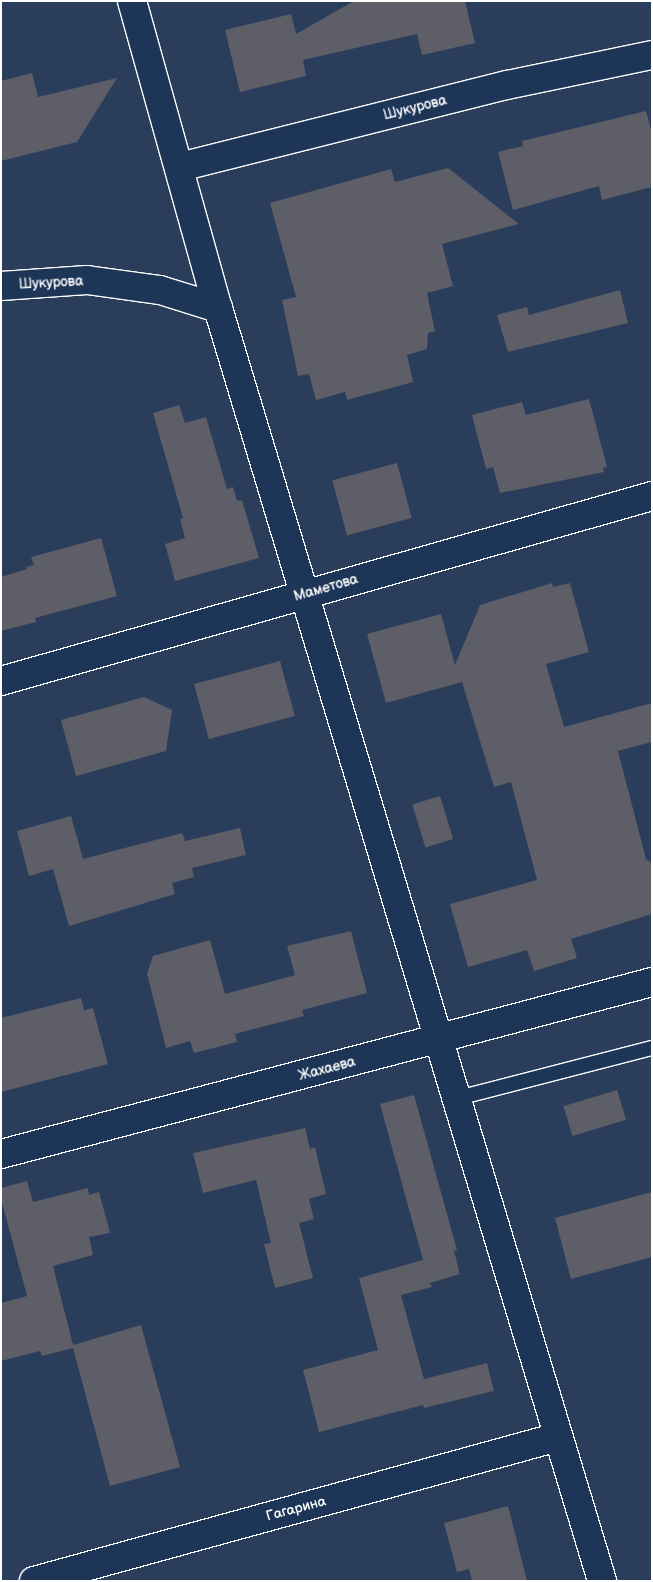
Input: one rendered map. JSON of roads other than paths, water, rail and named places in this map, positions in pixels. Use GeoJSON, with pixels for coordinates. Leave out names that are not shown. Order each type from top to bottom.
{"type":"FeatureCollection","features":[{"type":"Feature","properties":{"kind":"street"},"geometry":{"type":"LineString","coordinates":[[132,1],[218,308],[437,1039],[458,1098],[602,1581]]}},
{"type":"Feature","properties":{"kind":"street","name":"Шукурова"},"geometry":{"type":"LineString","coordinates":[[180,167],[507,85],[652,55]]}},
{"type":"Feature","properties":{"kind":"street","name":"Шукурова"},"geometry":{"type":"LineString","coordinates":[[1,286],[87,280],[160,290],[218,308]]}},
{"type":"Feature","properties":{"kind":"street","name":"Маметова"},"geometry":{"type":"LineString","coordinates":[[1,681],[652,496]]}},
{"type":"Feature","properties":{"kind":"street","name":"Жахаева"},"geometry":{"type":"LineString","coordinates":[[1,1154],[652,982]]}},
{"type":"Feature","properties":{"kind":"street","name":"Гагарина"},"geometry":{"type":"LineString","coordinates":[[34,1581],[558,1437]]}},
{"type":"Feature","properties":{"kind":"lane"},"geometry":{"type":"LineString","coordinates":[[458,1098],[652,1048]]}}]}
